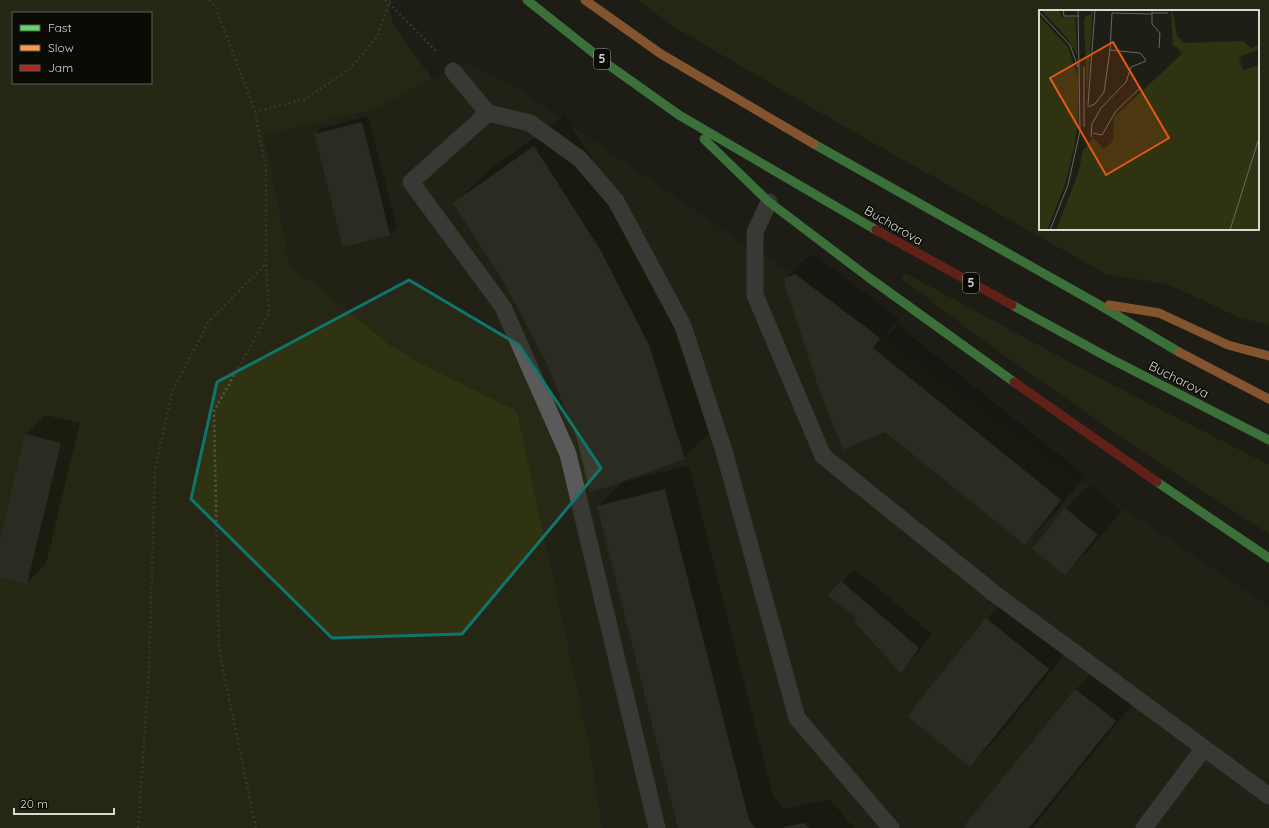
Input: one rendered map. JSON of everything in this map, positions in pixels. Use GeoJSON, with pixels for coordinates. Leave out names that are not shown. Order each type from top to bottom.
{"type":"FeatureCollection","features":[{"type":"Feature","properties":{"kind":"main road","name":"Bucharova"},"geometry":{"type":"LineString","coordinates":[[527,0],[610,66],[679,114],[907,248],[1109,358],[1269,440]]}},
{"type":"Feature","properties":{"kind":"main road","name":"Bucharova"},"geometry":{"type":"LineString","coordinates":[[585,0],[661,54],[826,151],[1096,303],[1193,360],[1269,399]]}},
{"type":"Feature","properties":{"kind":"main road"},"geometry":{"type":"LineString","coordinates":[[679,114],[769,202],[868,277],[1118,456],[1269,558]]}},
{"type":"Feature","properties":{"kind":"main road"},"geometry":{"type":"LineString","coordinates":[[1096,303],[1159,313],[1228,345],[1269,356]]}},
{"type":"Feature","properties":{"kind":"lane"},"geometry":{"type":"LineString","coordinates":[[453,71],[488,113],[530,123],[580,159],[616,201],[683,326],[724,451],[797,718],[891,828]]}},
{"type":"Feature","properties":{"kind":"lane"},"geometry":{"type":"LineString","coordinates":[[488,113],[411,182],[503,308],[568,454],[657,828]]}},
{"type":"Feature","properties":{"kind":"lane"},"geometry":{"type":"LineString","coordinates":[[769,202],[755,232],[755,295],[823,456],[995,594],[1269,796]]}},
{"type":"Feature","properties":{"kind":"lane"},"geometry":{"type":"LineString","coordinates":[[1144,828],[1204,748]]}},
{"type":"Feature","properties":{"kind":"path"},"geometry":{"type":"LineString","coordinates":[[209,0],[216,8],[255,112],[266,170],[266,264],[269,313],[214,411],[219,650],[256,828]]}},
{"type":"Feature","properties":{"kind":"path"},"geometry":{"type":"LineString","coordinates":[[385,0],[390,1],[453,71]]}},
{"type":"Feature","properties":{"kind":"path"},"geometry":{"type":"LineString","coordinates":[[255,112],[305,99],[352,68],[377,37],[390,1]]}},
{"type":"Feature","properties":{"kind":"path"},"geometry":{"type":"LineString","coordinates":[[138,828],[149,669],[155,469],[172,392],[209,321],[266,264]]}},
{"type":"Feature","properties":{"kind":"highlighted area"},"geometry":{"type":"Polygon","coordinates":[[[409,280],[519,345],[601,468],[462,634],[332,638],[191,499],[217,382],[409,280]]]}},
{"type":"Feature","properties":{"kind":"shaded area"},"geometry":{"type":"Polygon","coordinates":[[[0,0],[388,0],[393,24],[432,79],[375,109],[264,134],[290,267],[320,287],[388,344],[422,364],[517,411],[589,743],[602,828],[0,828],[0,0]]]}},
{"type":"Feature","properties":{"kind":"shaded area"},"geometry":{"type":"Polygon","coordinates":[[[637,0],[1269,0],[1269,325],[1238,317],[1168,284],[1106,274],[840,124],[678,29],[637,0]]]}},
{"type":"Feature","properties":{"kind":"shaded area"},"geometry":{"type":"Polygon","coordinates":[[[466,63],[515,87],[755,252],[795,274],[880,338],[1051,460],[1269,607],[1269,828],[602,828],[589,743],[517,411],[422,364],[388,344],[320,287],[290,267],[264,134],[375,109],[466,63]]]}},
{"type":"Feature","properties":{"kind":"shaded area"},"geometry":{"type":"Polygon","coordinates":[[[905,273],[1105,381],[1269,465],[1269,534],[1133,445],[991,346],[901,278],[905,273]]]}},
{"type":"Feature","properties":{"kind":"building"},"geometry":{"type":"Polygon","coordinates":[[[362,122],[390,235],[343,247],[314,134],[362,122]]]}},
{"type":"Feature","properties":{"kind":"building"},"geometry":{"type":"Polygon","coordinates":[[[534,146],[601,251],[649,345],[685,459],[590,493],[577,439],[548,366],[505,284],[453,203],[534,146]]]}},
{"type":"Feature","properties":{"kind":"building"},"geometry":{"type":"Polygon","coordinates":[[[795,274],[880,338],[873,348],[1061,500],[1025,545],[885,432],[843,450],[822,398],[785,286],[784,278],[795,274]]]}},
{"type":"Feature","properties":{"kind":"building"},"geometry":{"type":"Polygon","coordinates":[[[25,434],[61,443],[27,584],[0,578],[0,538],[25,434]]]}},
{"type":"Feature","properties":{"kind":"building"},"geometry":{"type":"Polygon","coordinates":[[[665,489],[749,820],[755,828],[678,828],[597,506],[665,489]]]}},
{"type":"Feature","properties":{"kind":"building"},"geometry":{"type":"Polygon","coordinates":[[[1065,508],[1098,535],[1065,575],[1032,549],[1065,508]]]}},
{"type":"Feature","properties":{"kind":"building"},"geometry":{"type":"Polygon","coordinates":[[[841,581],[919,648],[901,673],[854,622],[857,618],[827,595],[841,581]]]}},
{"type":"Feature","properties":{"kind":"building"},"geometry":{"type":"Polygon","coordinates":[[[986,618],[1049,669],[970,767],[907,716],[986,618]]]}},
{"type":"Feature","properties":{"kind":"building"},"geometry":{"type":"Polygon","coordinates":[[[1075,689],[1116,721],[1029,828],[966,828],[964,826],[1075,689]]]}},
{"type":"Feature","properties":{"kind":"building"},"geometry":{"type":"Polygon","coordinates":[[[805,823],[809,828],[784,828],[784,827],[805,823]]]}},
{"type":"Feature","properties":{"kind":"traffic: fast"},"geometry":{"type":"LineString","coordinates":[[527,0],[610,66],[679,115],[876,230]]}},
{"type":"Feature","properties":{"kind":"traffic: fast"},"geometry":{"type":"LineString","coordinates":[[704,139],[769,202],[868,277],[1014,382]]}},
{"type":"Feature","properties":{"kind":"traffic: fast"},"geometry":{"type":"LineString","coordinates":[[814,144],[1096,303],[1179,352]]}},
{"type":"Feature","properties":{"kind":"traffic: fast"},"geometry":{"type":"LineString","coordinates":[[1012,305],[1109,358],[1269,440]]}},
{"type":"Feature","properties":{"kind":"traffic: fast"},"geometry":{"type":"LineString","coordinates":[[1157,482],[1269,558]]}},
{"type":"Feature","properties":{"kind":"traffic: slow"},"geometry":{"type":"LineString","coordinates":[[585,0],[661,54],[814,144]]}},
{"type":"Feature","properties":{"kind":"traffic: slow"},"geometry":{"type":"LineString","coordinates":[[1109,305],[1159,313],[1228,345],[1269,356]]}},
{"type":"Feature","properties":{"kind":"traffic: slow"},"geometry":{"type":"LineString","coordinates":[[1179,352],[1269,399]]}},
{"type":"Feature","properties":{"kind":"traffic: jam"},"geometry":{"type":"LineString","coordinates":[[876,230],[1012,305]]}},
{"type":"Feature","properties":{"kind":"traffic: jam"},"geometry":{"type":"LineString","coordinates":[[1014,382],[1157,482]]}}]}
